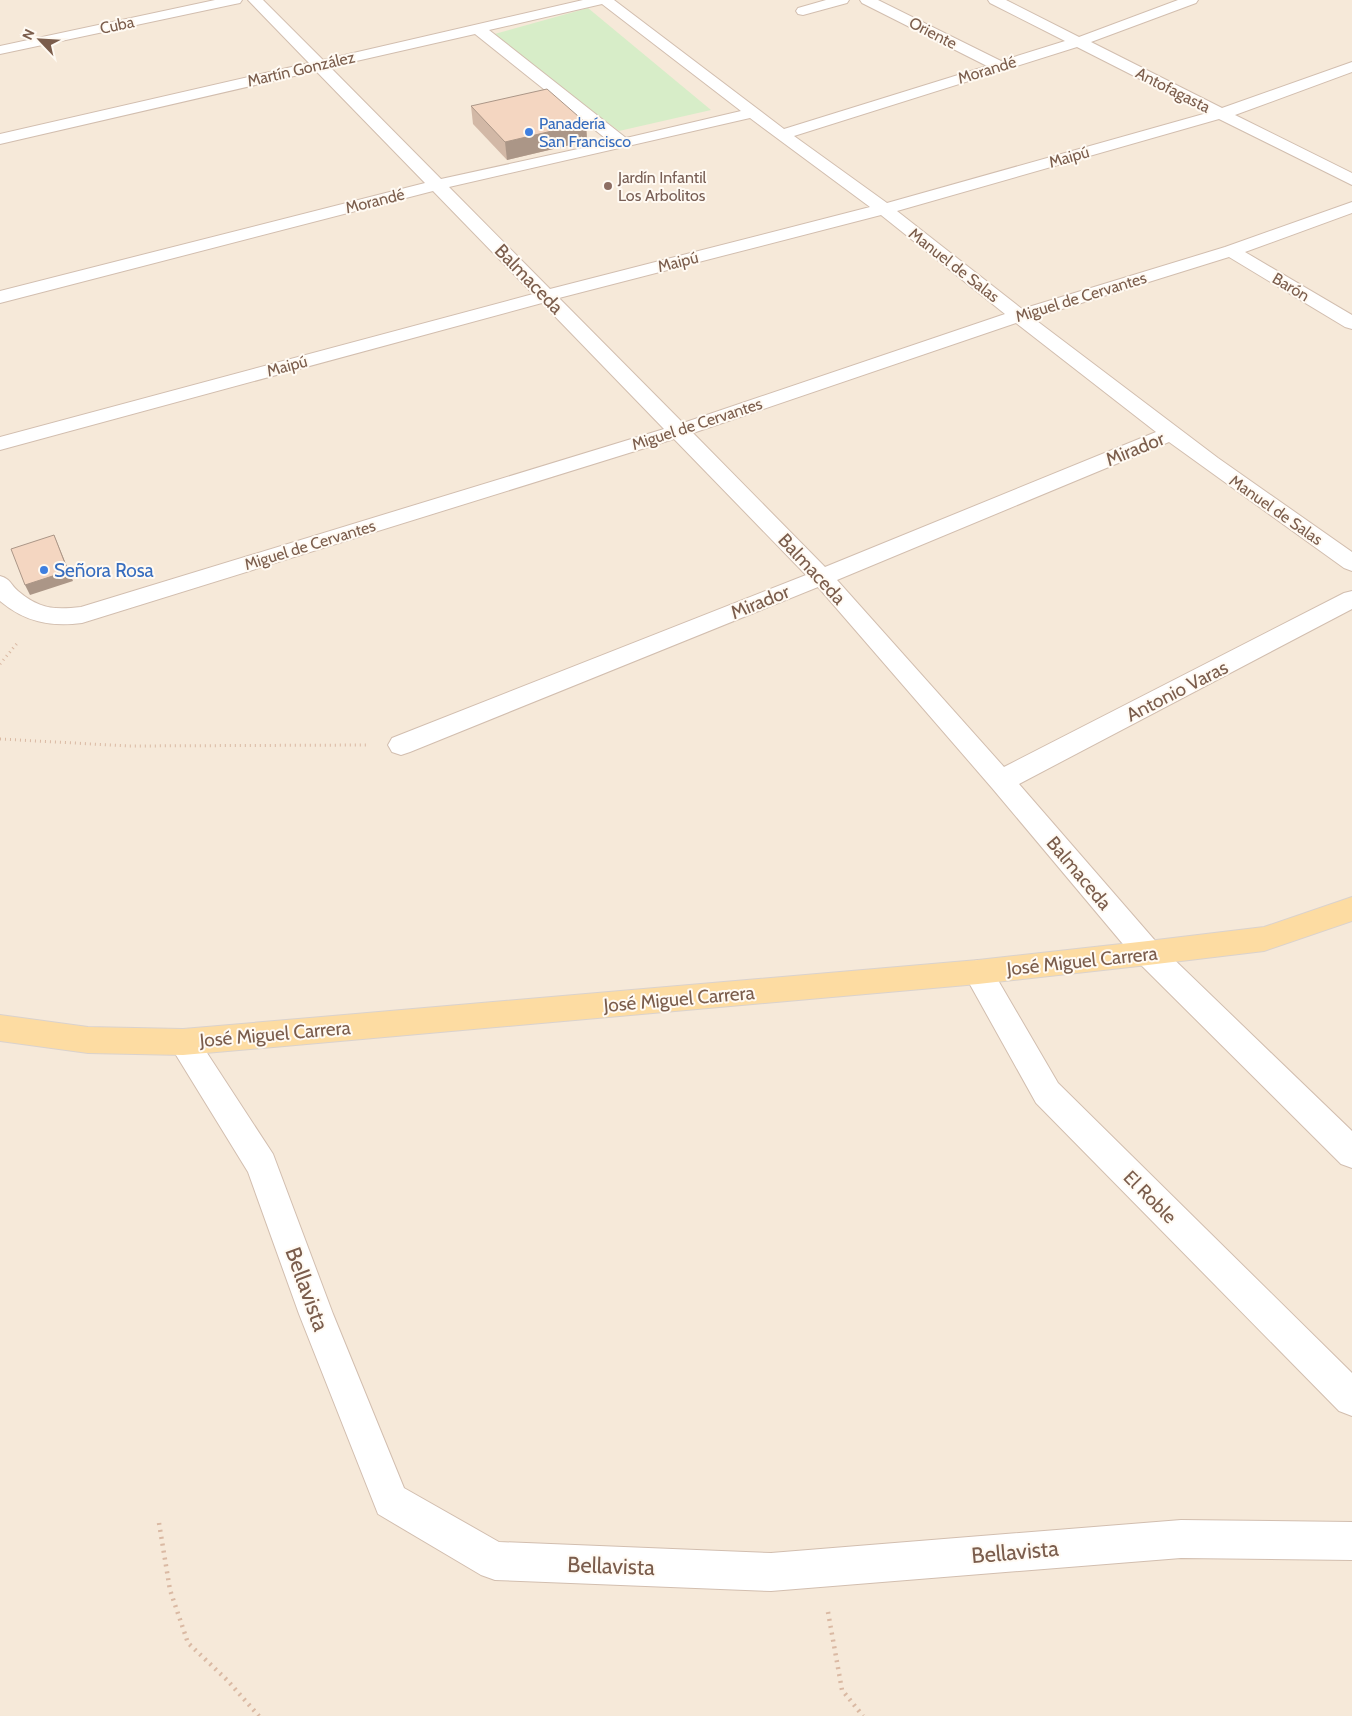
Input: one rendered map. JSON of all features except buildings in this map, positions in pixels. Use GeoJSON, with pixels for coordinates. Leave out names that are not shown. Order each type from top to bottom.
{"type":"FeatureCollection","features":[{"type":"Feature","properties":{"kind":"main road","name":"José Miguel Carrera"},"geometry":{"type":"LineString","coordinates":[[0,1028],[88,1040],[183,1042],[978,972],[1148,953],[1264,939],[1352,909]]}},
{"type":"Feature","properties":{"kind":"street","name":"Cuba"},"geometry":{"type":"LineString","coordinates":[[0,50],[235,0]]}},
{"type":"Feature","properties":{"kind":"street","name":"Balmaceda"},"geometry":{"type":"LineString","coordinates":[[255,0],[822,577],[1001,781],[1148,953],[1352,1152]]}},
{"type":"Feature","properties":{"kind":"street","name":"Martín González"},"geometry":{"type":"LineString","coordinates":[[0,139],[604,0]]}},
{"type":"Feature","properties":{"kind":"street","name":"Manuel de Salas"},"geometry":{"type":"LineString","coordinates":[[604,0],[782,135],[884,209],[1210,463],[1352,564]]}},
{"type":"Feature","properties":{"kind":"street"},"geometry":{"type":"LineString","coordinates":[[803,11],[842,0]]}},
{"type":"Feature","properties":{"kind":"street","name":"Oriente"},"geometry":{"type":"LineString","coordinates":[[867,0],[999,66]]}},
{"type":"Feature","properties":{"kind":"street","name":"Antofagasta"},"geometry":{"type":"LineString","coordinates":[[994,0],[1352,180]]}},
{"type":"Feature","properties":{"kind":"street","name":"Morandé"},"geometry":{"type":"LineString","coordinates":[[782,135],[1078,42],[1191,0]]}},
{"type":"Feature","properties":{"kind":"street"},"geometry":{"type":"LineString","coordinates":[[478,29],[623,144]]}},
{"type":"Feature","properties":{"kind":"street","name":"Maipú"},"geometry":{"type":"LineString","coordinates":[[0,444],[546,296],[884,209],[1221,114],[1352,67]]}},
{"type":"Feature","properties":{"kind":"street","name":"Morandé"},"geometry":{"type":"LineString","coordinates":[[0,296],[437,185],[753,113]]}},
{"type":"Feature","properties":{"kind":"street","name":"Miguel de Cervantes"},"geometry":{"type":"LineString","coordinates":[[0,584],[3,591],[21,606],[36,615],[58,617],[82,615],[678,432],[1019,316],[1230,251],[1352,207]]}},
{"type":"Feature","properties":{"kind":"street","name":"Barón"},"geometry":{"type":"LineString","coordinates":[[1230,251],[1352,323]]}},
{"type":"Feature","properties":{"kind":"street","name":"Mirador"},"geometry":{"type":"LineString","coordinates":[[401,745],[822,577],[1172,433]]}},
{"type":"Feature","properties":{"kind":"street","name":"Antonio Varas"},"geometry":{"type":"LineString","coordinates":[[1001,781],[1352,599]]}},
{"type":"Feature","properties":{"kind":"street","name":"El Roble"},"geometry":{"type":"LineString","coordinates":[[978,972],[1047,1093],[1352,1398]]}},
{"type":"Feature","properties":{"kind":"street","name":"Bellavista"},"geometry":{"type":"LineString","coordinates":[[183,1042],[262,1165],[316,1314],[391,1501],[495,1561],[771,1572],[1181,1538],[1352,1541]]}},
{"type":"Feature","properties":{"kind":"path"},"geometry":{"type":"LineString","coordinates":[[0,664],[21,639]]}},
{"type":"Feature","properties":{"kind":"path"},"geometry":{"type":"LineString","coordinates":[[0,739],[129,746],[401,745]]}},
{"type":"Feature","properties":{"kind":"path"},"geometry":{"type":"LineString","coordinates":[[159,1523],[170,1590],[188,1642],[227,1680],[259,1716]]}},
{"type":"Feature","properties":{"kind":"path"},"geometry":{"type":"LineString","coordinates":[[828,1612],[842,1690],[863,1716]]}},
{"type":"Feature","properties":{"kind":"shaded area"},"geometry":{"type":"Polygon","coordinates":[[[0,0],[1352,0],[1352,1716],[0,1716],[0,0]]]}},
{"type":"Feature","properties":{"kind":"green space"},"geometry":{"type":"Polygon","coordinates":[[[588,8],[711,110],[619,131],[491,35],[588,8]]]}},
{"type":"Feature","properties":{"kind":"place","name":"Panadería San Francisco"},"geometry":{"type":"Point","coordinates":[529,132]}},
{"type":"Feature","properties":{"kind":"place","name":"Jardín Infantil Los Arbolitos"},"geometry":{"type":"Point","coordinates":[608,186]}},
{"type":"Feature","properties":{"kind":"place","name":"Señora Rosa"},"geometry":{"type":"Point","coordinates":[44,570]}}]}
